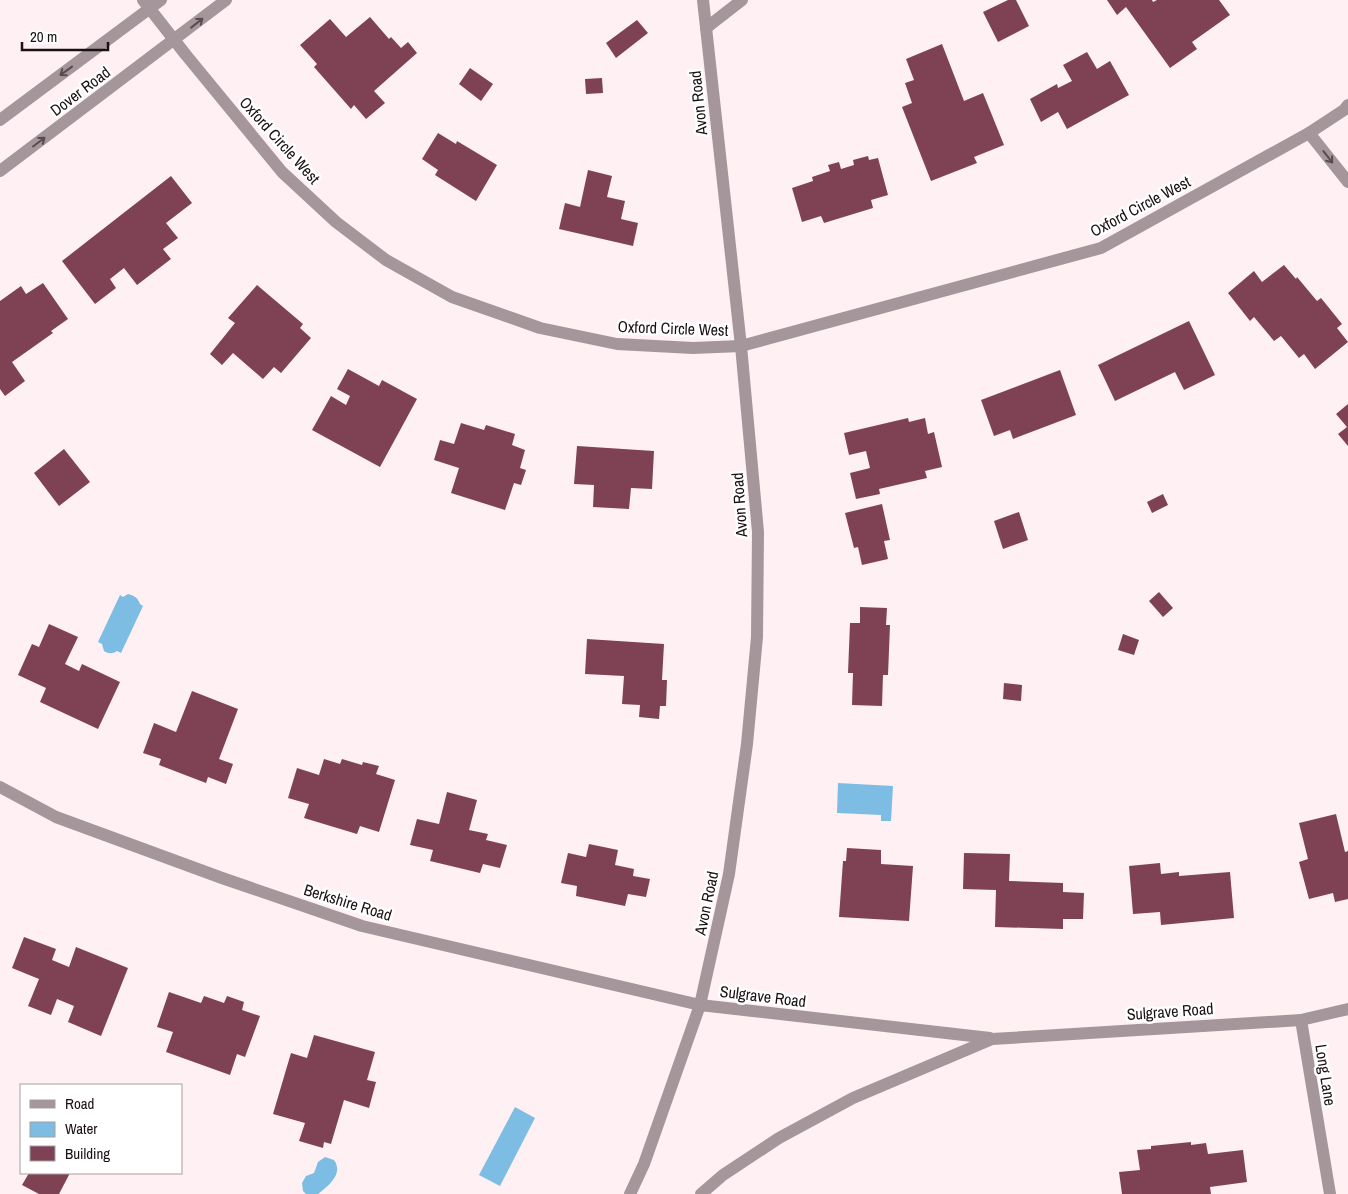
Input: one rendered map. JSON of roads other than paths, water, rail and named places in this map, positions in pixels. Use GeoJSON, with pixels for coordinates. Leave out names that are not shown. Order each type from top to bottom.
{"type":"FeatureCollection","features":[{"type":"Feature","properties":{"kind":"street","name":"Dover Road"},"geometry":{"type":"LineString","coordinates":[[0,120],[147,4],[161,0]]}},
{"type":"Feature","properties":{"kind":"street","name":"Dover Road"},"geometry":{"type":"LineString","coordinates":[[0,172],[226,0]]}},
{"type":"Feature","properties":{"kind":"street","name":"Avon Road"},"geometry":{"type":"LineString","coordinates":[[700,1005],[729,874],[747,744],[757,636],[758,532],[741,346],[702,0]]}},
{"type":"Feature","properties":{"kind":"street"},"geometry":{"type":"LineString","coordinates":[[706,28],[742,0]]}},
{"type":"Feature","properties":{"kind":"street","name":"Oxford Circle West"},"geometry":{"type":"LineString","coordinates":[[147,4],[174,41],[282,172],[329,215],[386,260],[452,297],[540,328],[617,344],[693,348],[741,346],[1101,248],[1347,110]]}},
{"type":"Feature","properties":{"kind":"street"},"geometry":{"type":"LineString","coordinates":[[1309,133],[1348,182]]}},
{"type":"Feature","properties":{"kind":"street","name":"Berkshire Road"},"geometry":{"type":"LineString","coordinates":[[0,787],[56,816],[222,878],[362,926],[700,1005]]}},
{"type":"Feature","properties":{"kind":"street","name":"Sulgrave Road"},"geometry":{"type":"LineString","coordinates":[[630,1194],[644,1164],[700,1005],[992,1038],[1301,1020],[1348,1009]]}},
{"type":"Feature","properties":{"kind":"street","name":"Long Lane"},"geometry":{"type":"LineString","coordinates":[[1301,1020],[1330,1194]]}},
{"type":"Feature","properties":{"kind":"street","name":"Sulgrave Road"},"geometry":{"type":"LineString","coordinates":[[701,1194],[723,1175],[779,1138],[853,1098],[992,1038]]}},
{"type":"Feature","properties":{"kind":"water"},"geometry":{"type":"Polygon","coordinates":[[[128,594],[136,598],[143,606],[121,653],[117,651],[107,653],[104,651],[102,644],[98,642],[120,595],[123,597],[128,594]]]}},
{"type":"Feature","properties":{"kind":"water"},"geometry":{"type":"Polygon","coordinates":[[[838,783],[893,786],[891,821],[881,821],[881,815],[837,813],[838,783]]]}},
{"type":"Feature","properties":{"kind":"water"},"geometry":{"type":"Polygon","coordinates":[[[515,1107],[535,1118],[500,1186],[479,1175],[515,1107]]]}},
{"type":"Feature","properties":{"kind":"water"},"geometry":{"type":"Polygon","coordinates":[[[325,1157],[334,1160],[337,1165],[334,1179],[318,1194],[306,1194],[303,1191],[302,1183],[306,1176],[314,1173],[318,1162],[325,1157]]]}}]}
